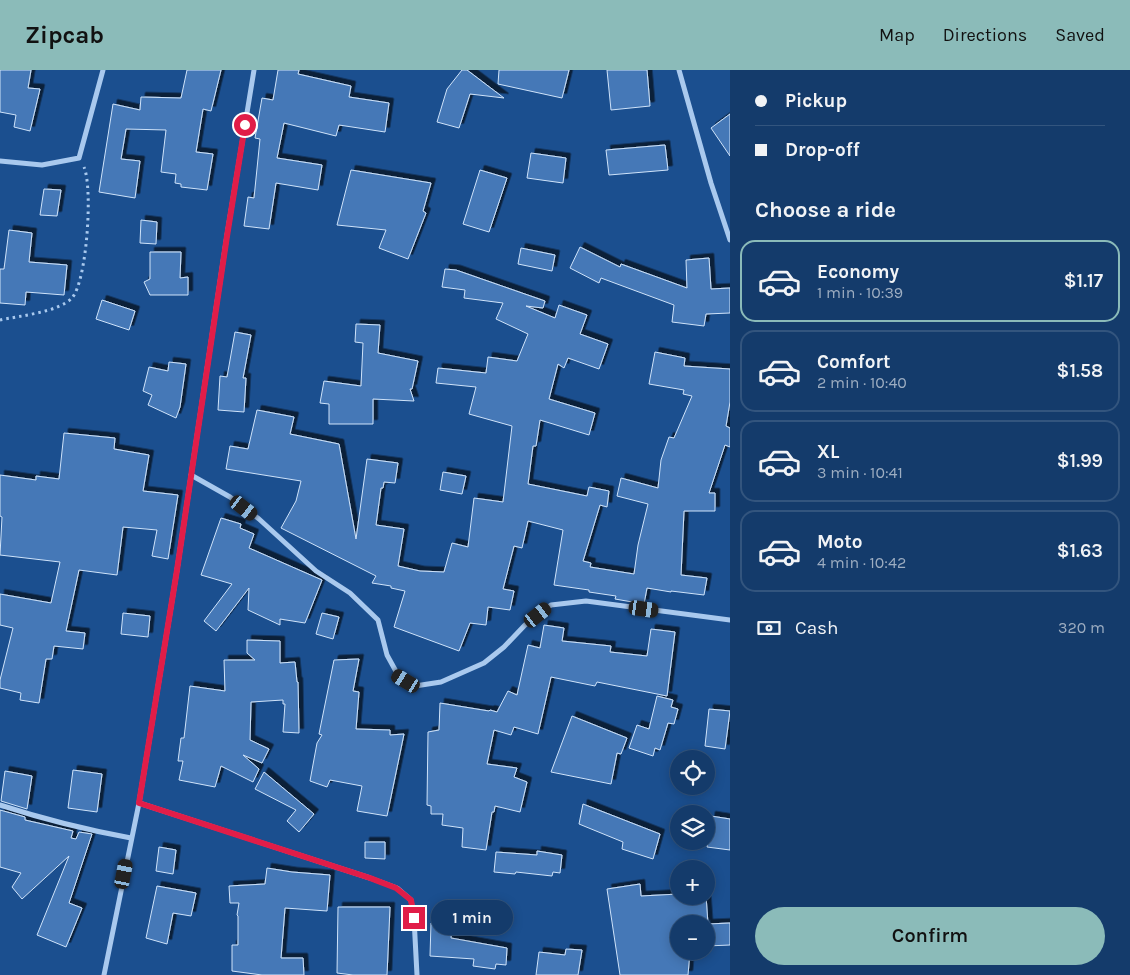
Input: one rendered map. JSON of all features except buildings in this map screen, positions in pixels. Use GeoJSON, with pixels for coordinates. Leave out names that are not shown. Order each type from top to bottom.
{"type":"FeatureCollection","features":[{"type":"Feature","properties":{"kind":"street"},"geometry":{"type":"LineString","coordinates":[[0,161],[42,165],[79,158],[103,70]]}},
{"type":"Feature","properties":{"kind":"street"},"geometry":{"type":"LineString","coordinates":[[104,975],[139,803],[225,245],[254,70]]}},
{"type":"Feature","properties":{"kind":"street"},"geometry":{"type":"LineString","coordinates":[[680,70],[711,183],[730,240]]}},
{"type":"Feature","properties":{"kind":"street"},"geometry":{"type":"LineString","coordinates":[[191,475],[230,496],[259,519],[316,571],[350,593],[378,620],[386,654],[398,675],[415,686],[441,682],[484,663],[504,647],[525,625],[551,605],[586,601],[730,620]]}},
{"type":"Feature","properties":{"kind":"street"},"geometry":{"type":"LineString","coordinates":[[139,803],[396,888],[411,900],[414,918],[417,975]]}},
{"type":"Feature","properties":{"kind":"street"},"geometry":{"type":"LineString","coordinates":[[0,805],[75,827],[131,838]]}},
{"type":"Feature","properties":{"kind":"path"},"geometry":{"type":"LineString","coordinates":[[0,320],[53,309],[72,299],[79,287],[87,238],[88,184],[79,158]]}},
{"type":"Feature","properties":{"kind":"route"},"geometry":{"type":"LineString","coordinates":[[245,125],[177,570],[139,803],[396,888],[411,900],[414,918]]}}]}
